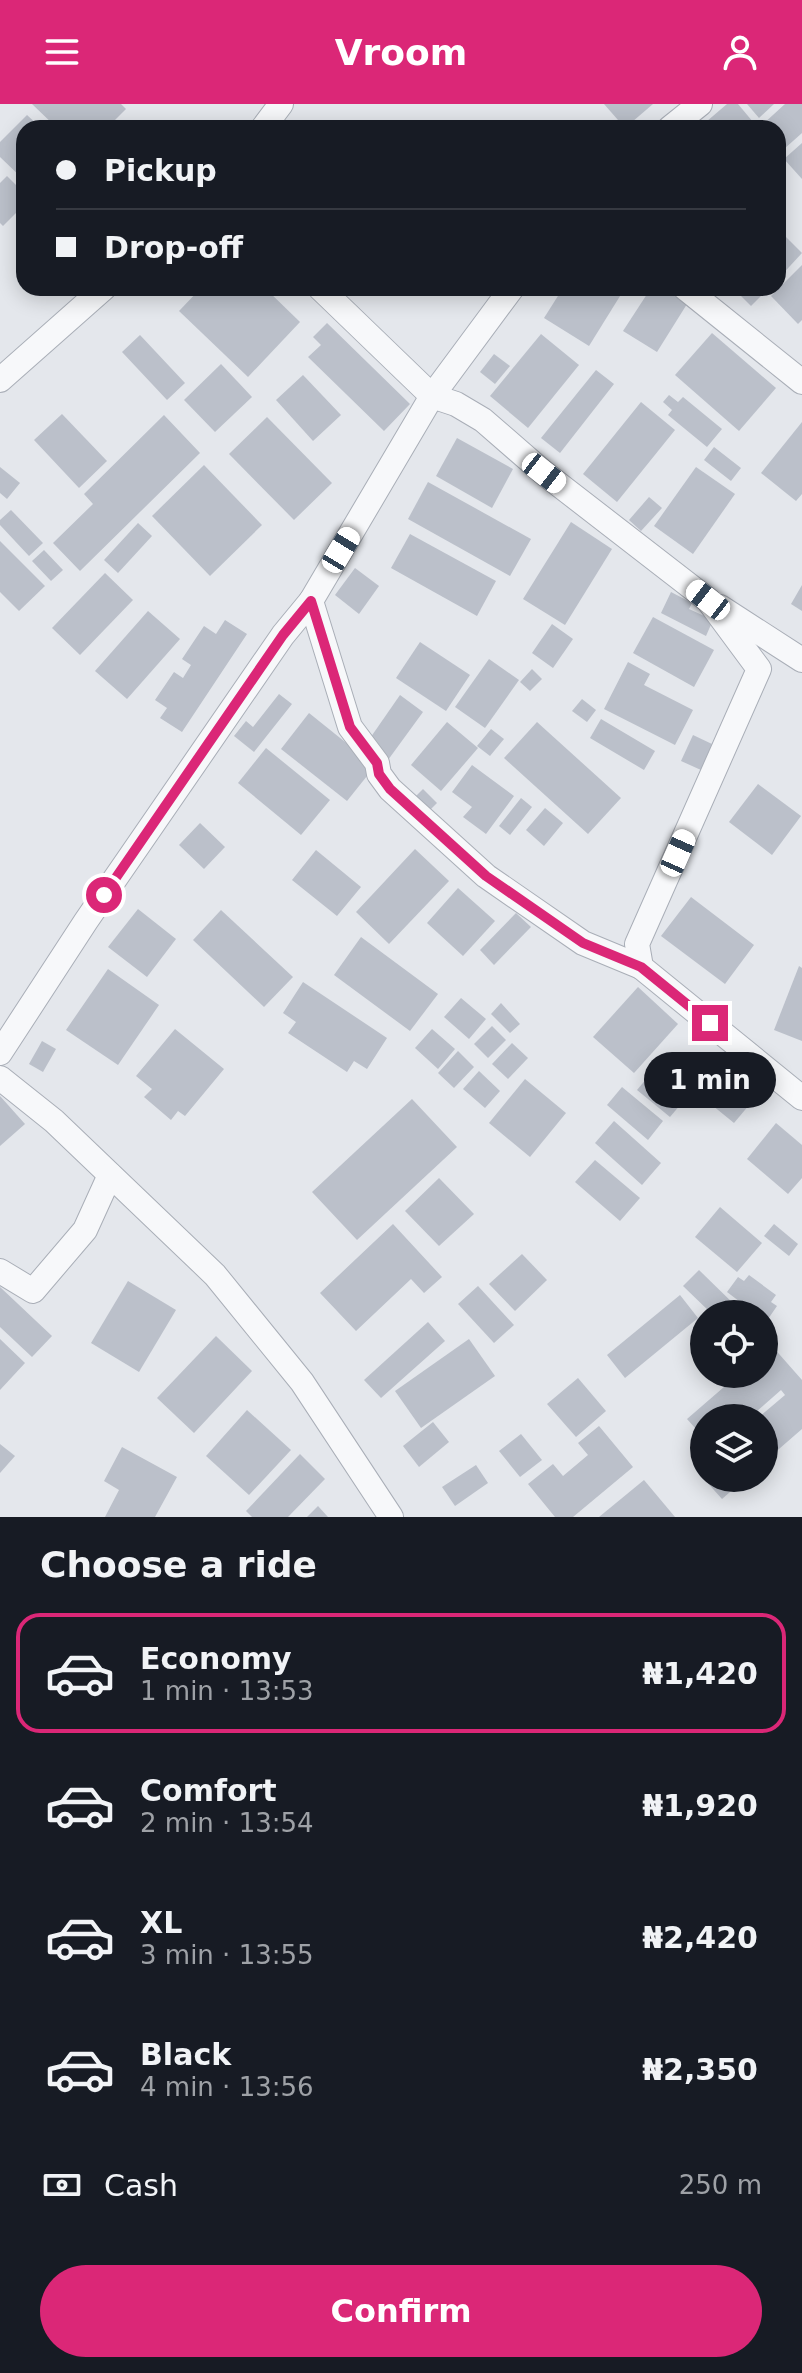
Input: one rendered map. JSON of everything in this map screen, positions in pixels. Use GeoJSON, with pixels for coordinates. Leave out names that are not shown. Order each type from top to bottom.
{"type":"FeatureCollection","features":[{"type":"Feature","properties":{"kind":"street"},"geometry":{"type":"LineString","coordinates":[[680,120],[700,104]]}},
{"type":"Feature","properties":{"kind":"street"},"geometry":{"type":"LineString","coordinates":[[0,380],[95,296]]}},
{"type":"Feature","properties":{"kind":"street"},"geometry":{"type":"LineString","coordinates":[[328,296],[432,396],[456,404],[483,420],[544,473],[708,600],[802,660]]}},
{"type":"Feature","properties":{"kind":"street"},"geometry":{"type":"LineString","coordinates":[[0,1053],[86,921],[265,661],[311,601],[432,396],[506,296]]}},
{"type":"Feature","properties":{"kind":"street"},"geometry":{"type":"LineString","coordinates":[[695,296],[802,382]]}},
{"type":"Feature","properties":{"kind":"street"},"geometry":{"type":"LineString","coordinates":[[641,967],[637,944],[759,669],[708,600]]}},
{"type":"Feature","properties":{"kind":"street"},"geometry":{"type":"LineString","coordinates":[[311,601],[350,727],[377,763],[379,774],[390,789],[486,876],[583,943],[641,967],[802,1098]]}},
{"type":"Feature","properties":{"kind":"street"},"geometry":{"type":"LineString","coordinates":[[0,1078],[54,1121],[215,1275],[302,1382],[391,1517]]}},
{"type":"Feature","properties":{"kind":"street"},"geometry":{"type":"LineString","coordinates":[[0,1271],[33,1291],[85,1230],[110,1175]]}},
{"type":"Feature","properties":{"kind":"building"},"geometry":{"type":"Polygon","coordinates":[[[32,104],[121,104],[126,109],[115,120],[49,120],[32,104]]]}},
{"type":"Feature","properties":{"kind":"building"},"geometry":{"type":"Polygon","coordinates":[[[604,104],[653,104],[634,120],[618,120],[604,104]]]}},
{"type":"Feature","properties":{"kind":"building"},"geometry":{"type":"Polygon","coordinates":[[[727,104],[738,104],[751,120],[708,120],[727,104]]]}},
{"type":"Feature","properties":{"kind":"building"},"geometry":{"type":"Polygon","coordinates":[[[747,104],[774,104],[759,118],[747,104]]]}},
{"type":"Feature","properties":{"kind":"building"},"geometry":{"type":"Polygon","coordinates":[[[785,104],[802,104],[802,133],[786,147],[786,120],[767,120],[785,104]]]}},
{"type":"Feature","properties":{"kind":"building"},"geometry":{"type":"Polygon","coordinates":[[[16,126],[16,172],[0,157],[0,142],[16,126]]]}},
{"type":"Feature","properties":{"kind":"building"},"geometry":{"type":"Polygon","coordinates":[[[802,143],[802,179],[786,161],[786,157],[802,143]]]}},
{"type":"Feature","properties":{"kind":"building"},"geometry":{"type":"Polygon","coordinates":[[[7,176],[16,185],[16,213],[3,226],[0,223],[0,183],[7,176]]]}},
{"type":"Feature","properties":{"kind":"building"},"geometry":{"type":"Polygon","coordinates":[[[786,237],[802,253],[786,270],[786,237]]]}},
{"type":"Feature","properties":{"kind":"building"},"geometry":{"type":"Polygon","coordinates":[[[802,265],[802,320],[798,324],[771,296],[786,296],[786,281],[802,265]]]}},
{"type":"Feature","properties":{"kind":"building"},"geometry":{"type":"Polygon","coordinates":[[[193,296],[273,296],[300,322],[248,377],[179,311],[193,296]]]}},
{"type":"Feature","properties":{"kind":"building"},"geometry":{"type":"Polygon","coordinates":[[[558,296],[620,296],[589,346],[544,318],[558,296]]]}},
{"type":"Feature","properties":{"kind":"building"},"geometry":{"type":"Polygon","coordinates":[[[646,296],[674,296],[687,304],[657,352],[623,331],[646,296]]]}},
{"type":"Feature","properties":{"kind":"building"},"geometry":{"type":"Polygon","coordinates":[[[741,296],[761,296],[751,306],[741,296]]]}},
{"type":"Feature","properties":{"kind":"building"},"geometry":{"type":"Polygon","coordinates":[[[327,323],[410,404],[384,431],[308,357],[321,345],[313,337],[327,323]]]}},
{"type":"Feature","properties":{"kind":"building"},"geometry":{"type":"Polygon","coordinates":[[[712,333],[776,388],[739,431],[675,375],[712,333]]]}},
{"type":"Feature","properties":{"kind":"building"},"geometry":{"type":"Polygon","coordinates":[[[541,334],[579,365],[528,428],[490,396],[541,334]]]}},
{"type":"Feature","properties":{"kind":"building"},"geometry":{"type":"Polygon","coordinates":[[[140,335],[185,383],[167,400],[122,352],[140,335]]]}},
{"type":"Feature","properties":{"kind":"building"},"geometry":{"type":"Polygon","coordinates":[[[494,354],[510,366],[495,384],[480,372],[494,354]]]}},
{"type":"Feature","properties":{"kind":"building"},"geometry":{"type":"Polygon","coordinates":[[[221,364],[252,397],[215,432],[184,400],[221,364]]]}},
{"type":"Feature","properties":{"kind":"building"},"geometry":{"type":"Polygon","coordinates":[[[596,370],[614,384],[560,453],[541,438],[596,370]]]}},
{"type":"Feature","properties":{"kind":"building"},"geometry":{"type":"Polygon","coordinates":[[[303,375],[341,415],[313,441],[276,400],[303,375]]]}},
{"type":"Feature","properties":{"kind":"building"},"geometry":{"type":"Polygon","coordinates":[[[669,395],[678,402],[683,397],[722,429],[707,447],[668,415],[672,410],[663,402],[669,395]]]}},
{"type":"Feature","properties":{"kind":"building"},"geometry":{"type":"Polygon","coordinates":[[[641,402],[675,430],[617,502],[583,474],[641,402]]]}},
{"type":"Feature","properties":{"kind":"building"},"geometry":{"type":"Polygon","coordinates":[[[62,414],[107,461],[79,488],[34,440],[62,414]]]}},
{"type":"Feature","properties":{"kind":"building"},"geometry":{"type":"Polygon","coordinates":[[[164,415],[200,453],[80,571],[53,543],[93,504],[84,494],[164,415]]]}},
{"type":"Feature","properties":{"kind":"building"},"geometry":{"type":"Polygon","coordinates":[[[267,417],[332,483],[294,520],[229,454],[267,417]]]}},
{"type":"Feature","properties":{"kind":"building"},"geometry":{"type":"Polygon","coordinates":[[[802,422],[802,494],[796,501],[761,473],[802,422]]]}},
{"type":"Feature","properties":{"kind":"building"},"geometry":{"type":"Polygon","coordinates":[[[457,438],[513,469],[492,508],[436,476],[457,438]]]}},
{"type":"Feature","properties":{"kind":"building"},"geometry":{"type":"Polygon","coordinates":[[[714,447],[741,468],[731,481],[704,460],[714,447]]]}},
{"type":"Feature","properties":{"kind":"building"},"geometry":{"type":"Polygon","coordinates":[[[204,465],[262,525],[210,576],[152,516],[204,465]]]}},
{"type":"Feature","properties":{"kind":"building"},"geometry":{"type":"Polygon","coordinates":[[[0,467],[20,483],[7,499],[0,493],[0,467]]]}},
{"type":"Feature","properties":{"kind":"building"},"geometry":{"type":"Polygon","coordinates":[[[696,467],[735,494],[693,554],[654,526],[696,467]]]}},
{"type":"Feature","properties":{"kind":"building"},"geometry":{"type":"Polygon","coordinates":[[[428,482],[531,539],[510,576],[408,519],[428,482]]]}},
{"type":"Feature","properties":{"kind":"building"},"geometry":{"type":"Polygon","coordinates":[[[649,497],[662,508],[641,531],[629,520],[649,497]]]}},
{"type":"Feature","properties":{"kind":"building"},"geometry":{"type":"Polygon","coordinates":[[[11,510],[43,543],[29,556],[0,525],[0,520],[11,510]]]}},
{"type":"Feature","properties":{"kind":"building"},"geometry":{"type":"Polygon","coordinates":[[[571,522],[612,549],[565,625],[523,599],[571,522]]]}},
{"type":"Feature","properties":{"kind":"building"},"geometry":{"type":"Polygon","coordinates":[[[138,523],[152,536],[118,573],[104,560],[138,523]]]}},
{"type":"Feature","properties":{"kind":"building"},"geometry":{"type":"Polygon","coordinates":[[[410,534],[496,581],[477,616],[391,568],[410,534]]]}},
{"type":"Feature","properties":{"kind":"building"},"geometry":{"type":"Polygon","coordinates":[[[0,541],[45,586],[19,611],[0,592],[0,541]]]}},
{"type":"Feature","properties":{"kind":"building"},"geometry":{"type":"Polygon","coordinates":[[[44,550],[63,570],[51,581],[32,561],[44,550]]]}},
{"type":"Feature","properties":{"kind":"building"},"geometry":{"type":"Polygon","coordinates":[[[355,568],[379,586],[359,614],[335,595],[355,568]]]}},
{"type":"Feature","properties":{"kind":"building"},"geometry":{"type":"Polygon","coordinates":[[[105,573],[133,600],[80,655],[52,628],[105,573]]]}},
{"type":"Feature","properties":{"kind":"building"},"geometry":{"type":"Polygon","coordinates":[[[802,585],[802,611],[791,604],[802,585]]]}},
{"type":"Feature","properties":{"kind":"building"},"geometry":{"type":"Polygon","coordinates":[[[671,592],[692,603],[689,609],[713,620],[706,636],[661,613],[671,592]]]}},
{"type":"Feature","properties":{"kind":"building"},"geometry":{"type":"Polygon","coordinates":[[[148,611],[180,639],[127,699],[95,671],[148,611]]]}},
{"type":"Feature","properties":{"kind":"building"},"geometry":{"type":"Polygon","coordinates":[[[653,617],[714,650],[694,687],[633,653],[653,617]]]}},
{"type":"Feature","properties":{"kind":"building"},"geometry":{"type":"Polygon","coordinates":[[[225,620],[247,634],[182,732],[160,718],[167,708],[155,700],[174,672],[183,678],[191,665],[182,659],[204,626],[216,634],[225,620]]]}},
{"type":"Feature","properties":{"kind":"building"},"geometry":{"type":"Polygon","coordinates":[[[552,624],[573,639],[553,668],[532,653],[552,624]]]}},
{"type":"Feature","properties":{"kind":"building"},"geometry":{"type":"Polygon","coordinates":[[[420,642],[470,675],[446,711],[396,678],[420,642]]]}},
{"type":"Feature","properties":{"kind":"building"},"geometry":{"type":"Polygon","coordinates":[[[489,659],[519,680],[485,728],[455,707],[489,659]]]}},
{"type":"Feature","properties":{"kind":"building"},"geometry":{"type":"Polygon","coordinates":[[[628,662],[650,674],[644,685],[693,710],[675,745],[604,709],[628,662]]]}},
{"type":"Feature","properties":{"kind":"building"},"geometry":{"type":"Polygon","coordinates":[[[532,669],[542,679],[530,691],[520,682],[532,669]]]}},
{"type":"Feature","properties":{"kind":"building"},"geometry":{"type":"Polygon","coordinates":[[[279,694],[292,704],[254,752],[234,736],[246,721],[253,727],[279,694]]]}},
{"type":"Feature","properties":{"kind":"building"},"geometry":{"type":"Polygon","coordinates":[[[400,695],[423,712],[388,760],[366,744],[400,695]]]}},
{"type":"Feature","properties":{"kind":"building"},"geometry":{"type":"Polygon","coordinates":[[[582,699],[596,710],[587,722],[572,711],[582,699]]]}},
{"type":"Feature","properties":{"kind":"building"},"geometry":{"type":"Polygon","coordinates":[[[309,713],[375,766],[347,801],[281,749],[309,713]]]}},
{"type":"Feature","properties":{"kind":"building"},"geometry":{"type":"Polygon","coordinates":[[[601,719],[655,751],[644,770],[590,738],[601,719]]]}},
{"type":"Feature","properties":{"kind":"building"},"geometry":{"type":"Polygon","coordinates":[[[447,722],[478,748],[441,791],[411,765],[447,722]]]}},
{"type":"Feature","properties":{"kind":"building"},"geometry":{"type":"Polygon","coordinates":[[[537,722],[621,798],[588,834],[504,758],[537,722]]]}},
{"type":"Feature","properties":{"kind":"building"},"geometry":{"type":"Polygon","coordinates":[[[491,729],[504,739],[490,756],[477,746],[491,729]]]}},
{"type":"Feature","properties":{"kind":"building"},"geometry":{"type":"Polygon","coordinates":[[[693,735],[712,744],[701,770],[681,761],[693,735]]]}},
{"type":"Feature","properties":{"kind":"building"},"geometry":{"type":"Polygon","coordinates":[[[266,748],[330,800],[301,835],[238,783],[266,748]]]}},
{"type":"Feature","properties":{"kind":"building"},"geometry":{"type":"Polygon","coordinates":[[[472,765],[514,796],[486,834],[463,817],[472,807],[452,792],[472,765]]]}},
{"type":"Feature","properties":{"kind":"building"},"geometry":{"type":"Polygon","coordinates":[[[758,784],[801,816],[772,855],[729,822],[758,784]]]}},
{"type":"Feature","properties":{"kind":"building"},"geometry":{"type":"Polygon","coordinates":[[[423,789],[437,803],[427,813],[413,799],[423,789]]]}},
{"type":"Feature","properties":{"kind":"building"},"geometry":{"type":"Polygon","coordinates":[[[521,798],[532,807],[510,835],[499,826],[521,798]]]}},
{"type":"Feature","properties":{"kind":"building"},"geometry":{"type":"Polygon","coordinates":[[[545,808],[563,823],[544,846],[526,830],[545,808]]]}},
{"type":"Feature","properties":{"kind":"building"},"geometry":{"type":"Polygon","coordinates":[[[200,823],[225,847],[204,869],[179,845],[200,823]]]}},
{"type":"Feature","properties":{"kind":"building"},"geometry":{"type":"Polygon","coordinates":[[[415,849],[449,881],[389,944],[356,912],[415,849]]]}},
{"type":"Feature","properties":{"kind":"building"},"geometry":{"type":"Polygon","coordinates":[[[316,850],[361,887],[337,916],[292,880],[316,850]]]}},
{"type":"Feature","properties":{"kind":"building"},"geometry":{"type":"Polygon","coordinates":[[[458,888],[495,921],[463,956],[427,923],[458,888]]]}},
{"type":"Feature","properties":{"kind":"building"},"geometry":{"type":"Polygon","coordinates":[[[691,897],[754,945],[725,984],[661,936],[691,897]]]}},
{"type":"Feature","properties":{"kind":"building"},"geometry":{"type":"Polygon","coordinates":[[[138,909],[176,939],[147,977],[108,947],[138,909]]]}},
{"type":"Feature","properties":{"kind":"building"},"geometry":{"type":"Polygon","coordinates":[[[221,910],[293,977],[264,1007],[193,940],[221,910]]]}},
{"type":"Feature","properties":{"kind":"building"},"geometry":{"type":"Polygon","coordinates":[[[516,913],[531,927],[494,965],[480,950],[516,913]]]}},
{"type":"Feature","properties":{"kind":"building"},"geometry":{"type":"Polygon","coordinates":[[[361,937],[438,994],[410,1031],[334,975],[361,937]]]}},
{"type":"Feature","properties":{"kind":"building"},"geometry":{"type":"Polygon","coordinates":[[[799,966],[802,968],[802,1041],[774,1030],[799,966]]]}},
{"type":"Feature","properties":{"kind":"building"},"geometry":{"type":"Polygon","coordinates":[[[108,969],[159,1005],[118,1065],[66,1030],[108,969]]]}},
{"type":"Feature","properties":{"kind":"building"},"geometry":{"type":"Polygon","coordinates":[[[303,982],[387,1038],[367,1069],[354,1061],[347,1072],[288,1033],[296,1022],[283,1013],[303,982]]]}},
{"type":"Feature","properties":{"kind":"building"},"geometry":{"type":"Polygon","coordinates":[[[638,987],[678,1024],[634,1073],[593,1037],[638,987]]]}},
{"type":"Feature","properties":{"kind":"building"},"geometry":{"type":"Polygon","coordinates":[[[461,998],[486,1019],[469,1039],[444,1017],[461,998]]]}},
{"type":"Feature","properties":{"kind":"building"},"geometry":{"type":"Polygon","coordinates":[[[501,1003],[520,1024],[510,1033],[491,1014],[501,1003]]]}},
{"type":"Feature","properties":{"kind":"building"},"geometry":{"type":"Polygon","coordinates":[[[492,1026],[506,1040],[488,1058],[474,1044],[492,1026]]]}},
{"type":"Feature","properties":{"kind":"building"},"geometry":{"type":"Polygon","coordinates":[[[175,1029],[224,1069],[185,1116],[178,1111],[171,1120],[144,1097],[152,1089],[136,1076],[175,1029]]]}},
{"type":"Feature","properties":{"kind":"building"},"geometry":{"type":"Polygon","coordinates":[[[432,1029],[455,1049],[438,1069],[415,1048],[432,1029]]]}},
{"type":"Feature","properties":{"kind":"building"},"geometry":{"type":"Polygon","coordinates":[[[42,1041],[56,1049],[43,1072],[29,1064],[42,1041]]]}},
{"type":"Feature","properties":{"kind":"building"},"geometry":{"type":"Polygon","coordinates":[[[512,1043],[528,1058],[508,1079],[492,1064],[512,1043]]]}},
{"type":"Feature","properties":{"kind":"building"},"geometry":{"type":"Polygon","coordinates":[[[458,1051],[474,1067],[454,1088],[438,1073],[458,1051]]]}},
{"type":"Feature","properties":{"kind":"building"},"geometry":{"type":"Polygon","coordinates":[[[663,1059],[696,1086],[670,1117],[637,1090],[663,1059]]]}},
{"type":"Feature","properties":{"kind":"building"},"geometry":{"type":"Polygon","coordinates":[[[716,1067],[755,1098],[734,1123],[696,1092],[716,1067]]]}},
{"type":"Feature","properties":{"kind":"building"},"geometry":{"type":"Polygon","coordinates":[[[479,1071],[500,1091],[485,1108],[463,1089],[479,1071]]]}},
{"type":"Feature","properties":{"kind":"building"},"geometry":{"type":"Polygon","coordinates":[[[525,1079],[566,1113],[530,1157],[489,1123],[525,1079]]]}},
{"type":"Feature","properties":{"kind":"building"},"geometry":{"type":"Polygon","coordinates":[[[622,1087],[663,1121],[648,1140],[607,1105],[622,1087]]]}},
{"type":"Feature","properties":{"kind":"building"},"geometry":{"type":"Polygon","coordinates":[[[0,1096],[25,1124],[0,1146],[0,1096]]]}},
{"type":"Feature","properties":{"kind":"building"},"geometry":{"type":"Polygon","coordinates":[[[412,1099],[457,1147],[357,1240],[312,1192],[412,1099]]]}},
{"type":"Feature","properties":{"kind":"building"},"geometry":{"type":"Polygon","coordinates":[[[614,1121],[661,1163],[642,1185],[595,1143],[614,1121]]]}},
{"type":"Feature","properties":{"kind":"building"},"geometry":{"type":"Polygon","coordinates":[[[776,1123],[802,1145],[802,1178],[788,1194],[747,1159],[776,1123]]]}},
{"type":"Feature","properties":{"kind":"building"},"geometry":{"type":"Polygon","coordinates":[[[595,1160],[640,1198],[620,1221],[575,1182],[595,1160]]]}},
{"type":"Feature","properties":{"kind":"building"},"geometry":{"type":"Polygon","coordinates":[[[439,1178],[474,1214],[439,1246],[405,1211],[439,1178]]]}},
{"type":"Feature","properties":{"kind":"building"},"geometry":{"type":"Polygon","coordinates":[[[720,1207],[762,1243],[737,1272],[695,1237],[720,1207]]]}},
{"type":"Feature","properties":{"kind":"building"},"geometry":{"type":"Polygon","coordinates":[[[393,1224],[442,1277],[424,1293],[411,1279],[356,1331],[320,1293],[393,1224]]]}},
{"type":"Feature","properties":{"kind":"building"},"geometry":{"type":"Polygon","coordinates":[[[774,1224],[798,1244],[789,1256],[764,1236],[774,1224]]]}},
{"type":"Feature","properties":{"kind":"building"},"geometry":{"type":"Polygon","coordinates":[[[522,1254],[547,1280],[515,1311],[489,1284],[522,1254]]]}},
{"type":"Feature","properties":{"kind":"building"},"geometry":{"type":"Polygon","coordinates":[[[699,1270],[730,1300],[698,1300],[683,1286],[699,1270]]]}},
{"type":"Feature","properties":{"kind":"building"},"geometry":{"type":"Polygon","coordinates":[[[749,1275],[776,1295],[772,1300],[738,1300],[727,1292],[738,1277],[744,1281],[749,1275]]]}},
{"type":"Feature","properties":{"kind":"building"},"geometry":{"type":"Polygon","coordinates":[[[128,1281],[176,1310],[139,1372],[91,1343],[128,1281]]]}},
{"type":"Feature","properties":{"kind":"building"},"geometry":{"type":"Polygon","coordinates":[[[478,1286],[514,1325],[494,1343],[458,1304],[478,1286]]]}},
{"type":"Feature","properties":{"kind":"building"},"geometry":{"type":"Polygon","coordinates":[[[0,1287],[52,1336],[32,1357],[0,1327],[0,1287]]]}},
{"type":"Feature","properties":{"kind":"building"},"geometry":{"type":"Polygon","coordinates":[[[680,1295],[690,1308],[690,1325],[625,1378],[607,1355],[680,1295]]]}},
{"type":"Feature","properties":{"kind":"building"},"geometry":{"type":"Polygon","coordinates":[[[428,1322],[445,1341],[381,1398],[364,1380],[428,1322]]]}},
{"type":"Feature","properties":{"kind":"building"},"geometry":{"type":"Polygon","coordinates":[[[216,1336],[252,1371],[194,1433],[157,1398],[216,1336]]]}},
{"type":"Feature","properties":{"kind":"building"},"geometry":{"type":"Polygon","coordinates":[[[0,1339],[25,1363],[0,1390],[0,1339]]]}},
{"type":"Feature","properties":{"kind":"building"},"geometry":{"type":"Polygon","coordinates":[[[469,1339],[495,1376],[421,1428],[395,1391],[469,1339]]]}},
{"type":"Feature","properties":{"kind":"building"},"geometry":{"type":"Polygon","coordinates":[[[778,1353],[802,1380],[802,1429],[778,1450],[778,1404],[774,1404],[785,1395],[781,1390],[765,1404],[704,1404],[723,1388],[778,1388],[778,1353]]]}},
{"type":"Feature","properties":{"kind":"building"},"geometry":{"type":"Polygon","coordinates":[[[578,1378],[606,1411],[576,1437],[547,1404],[578,1378]]]}},
{"type":"Feature","properties":{"kind":"building"},"geometry":{"type":"Polygon","coordinates":[[[247,1410],[291,1450],[249,1495],[206,1456],[247,1410]]]}},
{"type":"Feature","properties":{"kind":"building"},"geometry":{"type":"Polygon","coordinates":[[[433,1422],[449,1442],[419,1467],[403,1446],[433,1422]]]}},
{"type":"Feature","properties":{"kind":"building"},"geometry":{"type":"Polygon","coordinates":[[[599,1426],[633,1467],[573,1517],[555,1517],[528,1484],[553,1464],[563,1476],[588,1455],[578,1443],[599,1426]]]}},
{"type":"Feature","properties":{"kind":"building"},"geometry":{"type":"Polygon","coordinates":[[[521,1434],[542,1460],[520,1477],[499,1451],[521,1434]]]}},
{"type":"Feature","properties":{"kind":"building"},"geometry":{"type":"Polygon","coordinates":[[[0,1444],[15,1456],[0,1473],[0,1444]]]}},
{"type":"Feature","properties":{"kind":"building"},"geometry":{"type":"Polygon","coordinates":[[[122,1447],[177,1477],[155,1517],[105,1517],[119,1490],[104,1481],[122,1447]]]}},
{"type":"Feature","properties":{"kind":"building"},"geometry":{"type":"Polygon","coordinates":[[[300,1454],[325,1479],[288,1517],[252,1517],[246,1511],[300,1454]]]}},
{"type":"Feature","properties":{"kind":"building"},"geometry":{"type":"Polygon","coordinates":[[[476,1465],[488,1483],[455,1506],[442,1487],[476,1465]]]}},
{"type":"Feature","properties":{"kind":"building"},"geometry":{"type":"Polygon","coordinates":[[[644,1480],[675,1517],[599,1517],[644,1480]]]}},
{"type":"Feature","properties":{"kind":"building"},"geometry":{"type":"Polygon","coordinates":[[[716,1492],[730,1492],[722,1499],[716,1492]]]}},
{"type":"Feature","properties":{"kind":"building"},"geometry":{"type":"Polygon","coordinates":[[[318,1506],[328,1517],[307,1517],[318,1506]]]}},
{"type":"Feature","properties":{"kind":"route"},"geometry":{"type":"LineString","coordinates":[[104,895],[283,635],[311,601],[350,727],[377,763],[379,774],[390,789],[486,876],[583,943],[641,967],[710,1023]]}}]}
